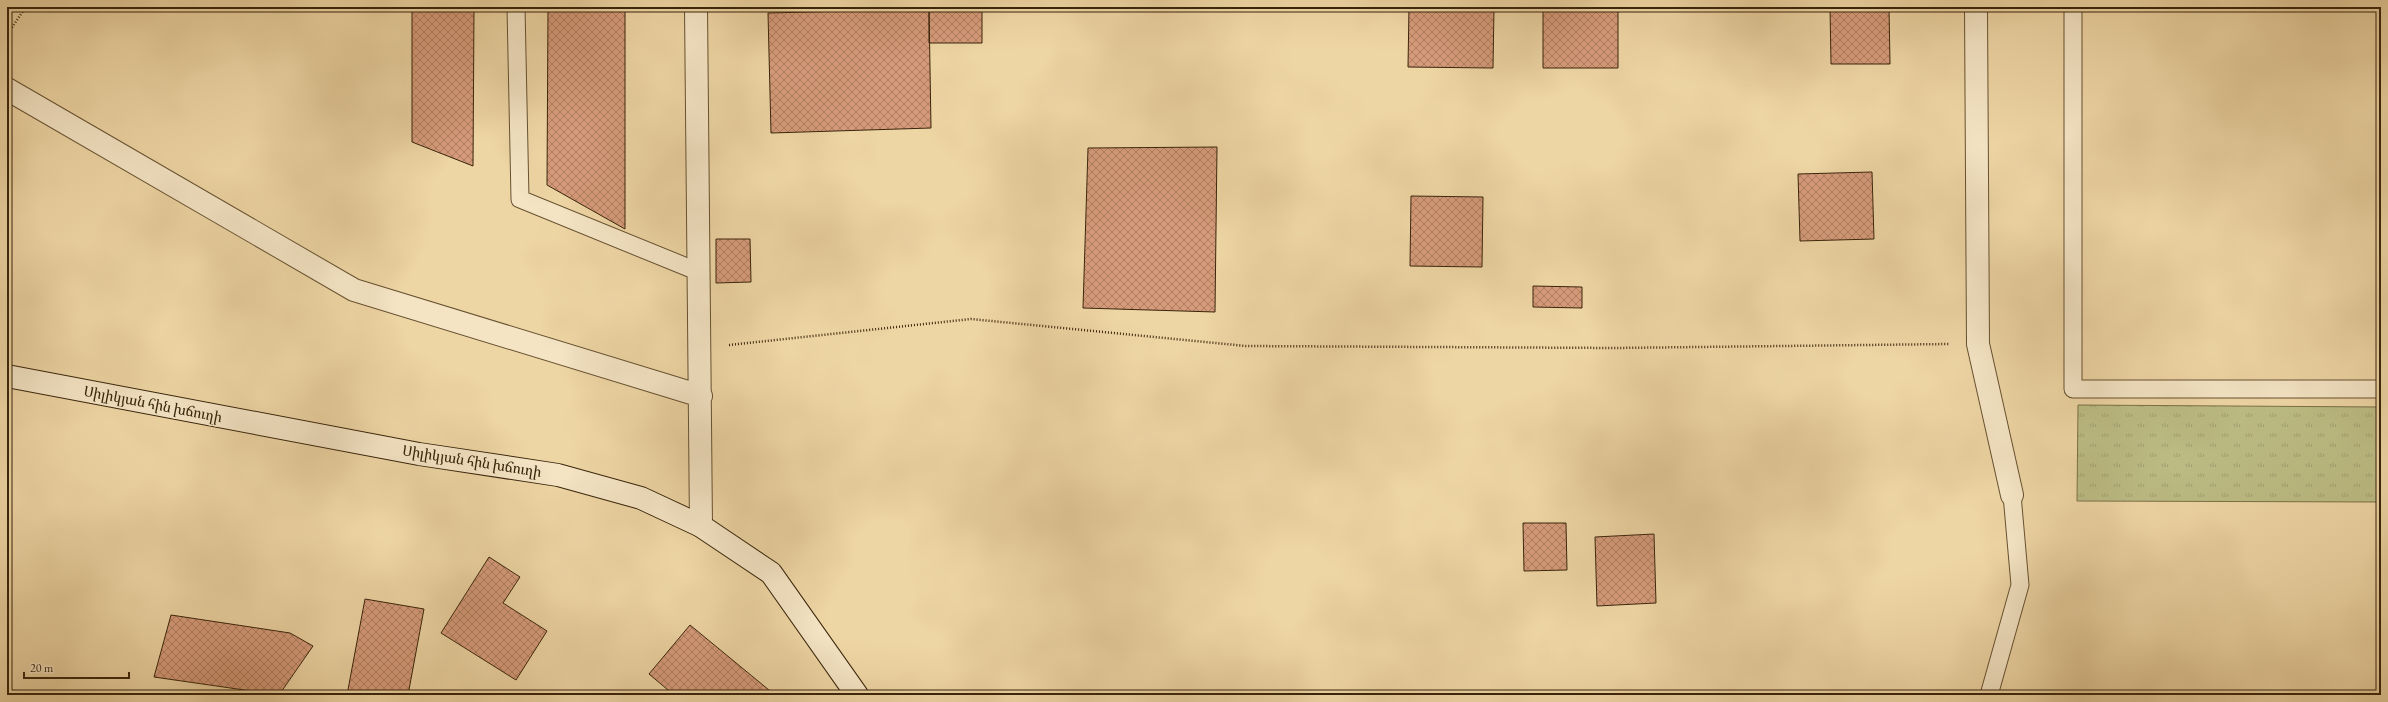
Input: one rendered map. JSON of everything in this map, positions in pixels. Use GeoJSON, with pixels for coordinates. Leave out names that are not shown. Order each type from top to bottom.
{"type":"FeatureCollection","features":[{"type":"Feature","properties":{"kind":"street"},"geometry":{"type":"LineString","coordinates":[[696,7],[701,348],[701,526]]}},
{"type":"Feature","properties":{"kind":"street"},"geometry":{"type":"LineString","coordinates":[[1976,7],[1978,344],[2012,495]]}},
{"type":"Feature","properties":{"kind":"street"},"geometry":{"type":"LineString","coordinates":[[7,89],[354,290],[701,396]]}},
{"type":"Feature","properties":{"kind":"street","name":"Սիլիկյան հին խճուղի"},"geometry":{"type":"LineString","coordinates":[[7,376],[420,454],[558,475],[642,498],[701,526],[770,573],[858,695]]}},
{"type":"Feature","properties":{"kind":"lane"},"geometry":{"type":"LineString","coordinates":[[516,7],[520,199],[699,272]]}},
{"type":"Feature","properties":{"kind":"lane"},"geometry":{"type":"LineString","coordinates":[[2073,7],[2073,389],[2381,389]]}},
{"type":"Feature","properties":{"kind":"lane"},"geometry":{"type":"LineString","coordinates":[[1989,695],[2020,585],[2012,495]]}},
{"type":"Feature","properties":{"kind":"path"},"geometry":{"type":"LineString","coordinates":[[13,7],[23,11]]}},
{"type":"Feature","properties":{"kind":"path"},"geometry":{"type":"LineString","coordinates":[[7,35],[23,11],[23,7]]}},
{"type":"Feature","properties":{"kind":"path"},"geometry":{"type":"LineString","coordinates":[[701,348],[970,319],[1246,346],[1615,348],[1978,344]]}},
{"type":"Feature","properties":{"kind":"green space"},"geometry":{"type":"Polygon","coordinates":[[[2078,405],[2381,407],[2381,502],[2077,501],[2078,405]]]}},
{"type":"Feature","properties":{"kind":"building"},"geometry":{"type":"Polygon","coordinates":[[[412,7],[474,7],[473,166],[412,142],[412,7]]]}},
{"type":"Feature","properties":{"kind":"building"},"geometry":{"type":"Polygon","coordinates":[[[548,7],[625,7],[625,229],[547,185],[548,7]]]}},
{"type":"Feature","properties":{"kind":"building"},"geometry":{"type":"Polygon","coordinates":[[[1409,7],[1494,7],[1493,68],[1408,67],[1409,7]]]}},
{"type":"Feature","properties":{"kind":"building"},"geometry":{"type":"Polygon","coordinates":[[[1543,7],[1618,7],[1618,68],[1543,68],[1543,7]]]}},
{"type":"Feature","properties":{"kind":"building"},"geometry":{"type":"Polygon","coordinates":[[[1830,7],[1889,7],[1890,64],[1831,64],[1830,7]]]}},
{"type":"Feature","properties":{"kind":"building"},"geometry":{"type":"Polygon","coordinates":[[[929,9],[931,128],[771,133],[768,13],[929,9]]]}},
{"type":"Feature","properties":{"kind":"building"},"geometry":{"type":"Polygon","coordinates":[[[929,9],[982,9],[982,43],[929,43],[929,9]]]}},
{"type":"Feature","properties":{"kind":"building"},"geometry":{"type":"Polygon","coordinates":[[[1217,147],[1215,312],[1083,308],[1088,148],[1217,147]]]}},
{"type":"Feature","properties":{"kind":"building"},"geometry":{"type":"Polygon","coordinates":[[[1872,172],[1874,239],[1800,241],[1798,174],[1872,172]]]}},
{"type":"Feature","properties":{"kind":"building"},"geometry":{"type":"Polygon","coordinates":[[[1411,196],[1483,197],[1482,267],[1410,266],[1411,196]]]}},
{"type":"Feature","properties":{"kind":"building"},"geometry":{"type":"Polygon","coordinates":[[[716,239],[750,239],[751,282],[716,283],[716,239]]]}},
{"type":"Feature","properties":{"kind":"building"},"geometry":{"type":"Polygon","coordinates":[[[1533,286],[1582,287],[1582,308],[1533,307],[1533,286]]]}},
{"type":"Feature","properties":{"kind":"building"},"geometry":{"type":"Polygon","coordinates":[[[1523,523],[1566,523],[1567,570],[1524,571],[1523,523]]]}},
{"type":"Feature","properties":{"kind":"building"},"geometry":{"type":"Polygon","coordinates":[[[1654,534],[1656,603],[1597,606],[1595,537],[1654,534]]]}},
{"type":"Feature","properties":{"kind":"building"},"geometry":{"type":"Polygon","coordinates":[[[489,557],[520,577],[503,603],[547,631],[516,680],[441,633],[489,557]]]}},
{"type":"Feature","properties":{"kind":"building"},"geometry":{"type":"Polygon","coordinates":[[[365,599],[424,609],[408,695],[347,695],[365,599]]]}},
{"type":"Feature","properties":{"kind":"building"},"geometry":{"type":"Polygon","coordinates":[[[171,615],[290,633],[313,646],[279,695],[154,677],[171,615]]]}},
{"type":"Feature","properties":{"kind":"building"},"geometry":{"type":"Polygon","coordinates":[[[690,625],[775,695],[674,695],[649,674],[690,625]]]}}]}
